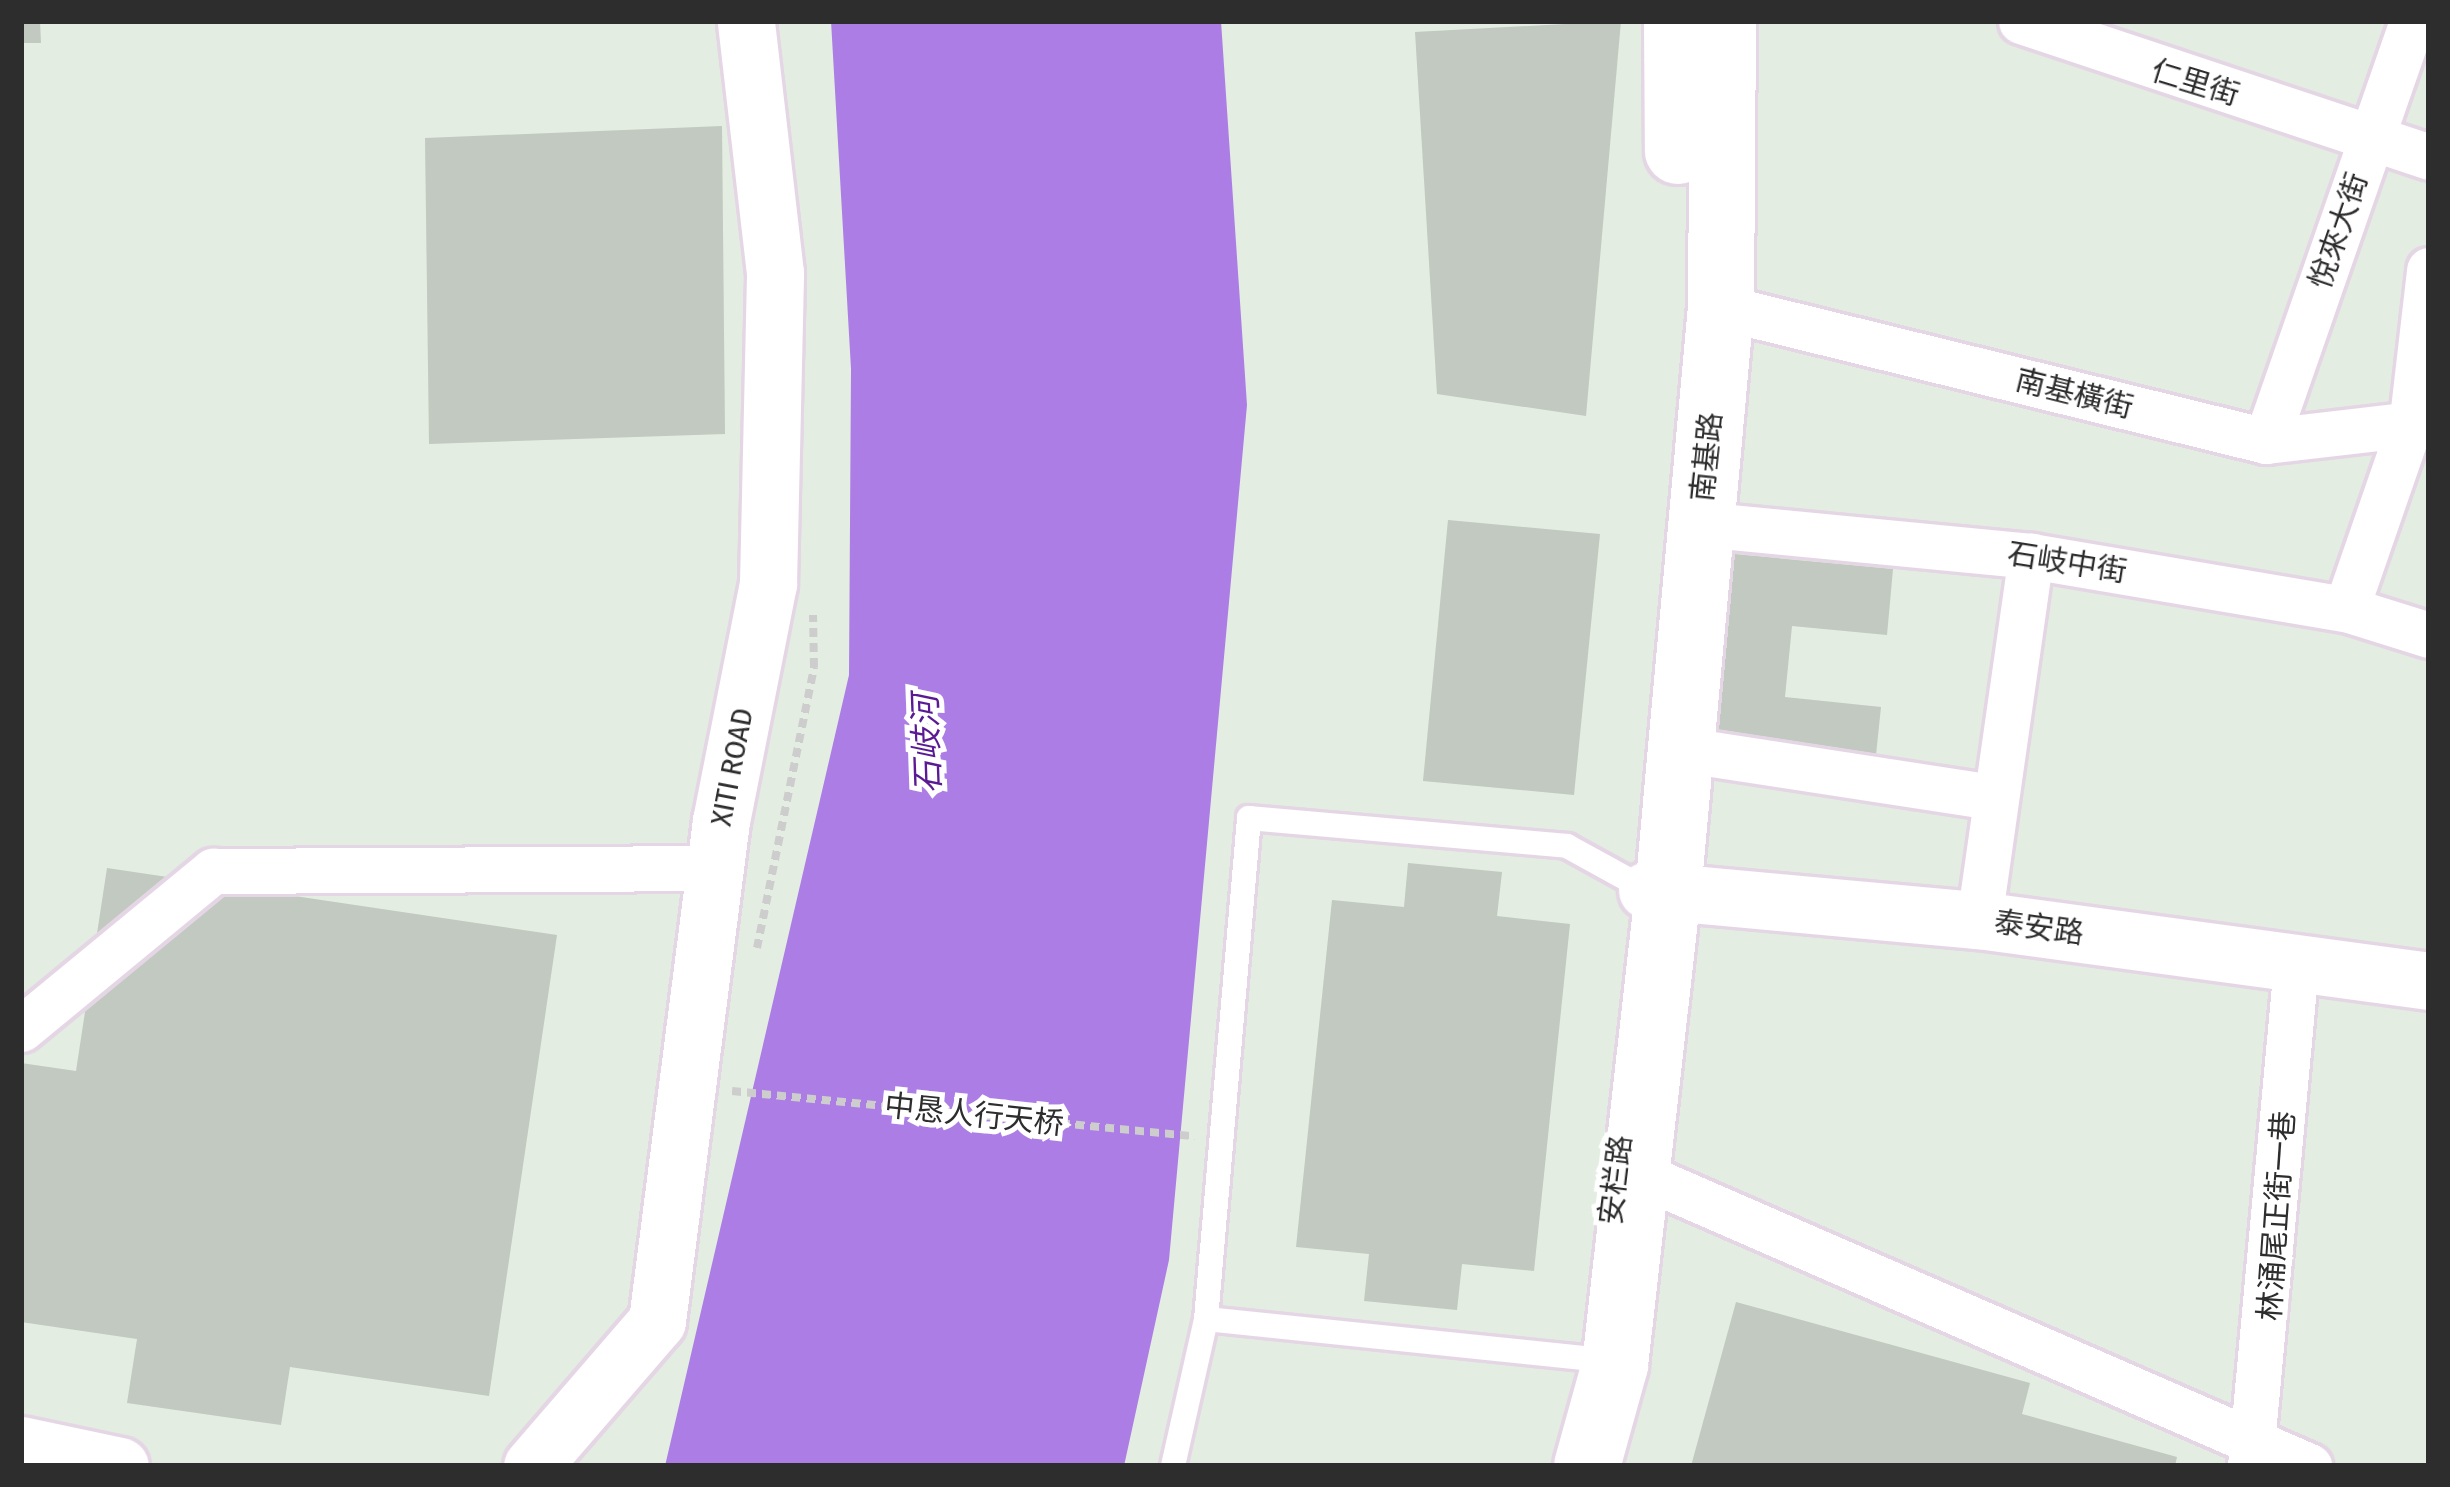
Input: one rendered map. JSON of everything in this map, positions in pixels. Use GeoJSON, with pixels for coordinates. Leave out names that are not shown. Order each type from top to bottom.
{"type":"FeatureCollection","features":[{"type":"Feature","properties":{"kind":"main road","name":"南基路"},"geometry":{"type":"LineString","coordinates":[[1657,891],[1675,522],[1677,21]]}},
{"type":"Feature","properties":{"kind":"main road","name":"南基路"},"geometry":{"type":"LineString","coordinates":[[1657,891],[1679,748],[1721,307],[1724,21]]}},
{"type":"Feature","properties":{"kind":"main road","name":"安栏路"},"geometry":{"type":"LineString","coordinates":[[1587,1466],[1615,1365],[1641,1175],[1657,891]]}},
{"type":"Feature","properties":{"kind":"main road","name":"安栏路"},"geometry":{"type":"LineString","coordinates":[[1562,1466],[1591,1359],[1657,891]]}},
{"type":"Feature","properties":{"kind":"street","name":"XITI ROAD"},"geometry":{"type":"LineString","coordinates":[[532,1466],[657,1321],[715,868],[768,584],[775,273],[746,21]]}},
{"type":"Feature","properties":{"kind":"street","name":"仁里街"},"geometry":{"type":"LineString","coordinates":[[2021,21],[2429,157]]}},
{"type":"Feature","properties":{"kind":"street","name":"悅來大街"},"geometry":{"type":"LineString","coordinates":[[2266,441],[2412,21]]}},
{"type":"Feature","properties":{"kind":"street"},"geometry":{"type":"LineString","coordinates":[[2346,609],[2421,420],[2429,270]]}},
{"type":"Feature","properties":{"kind":"street","name":"南基橫街"},"geometry":{"type":"LineString","coordinates":[[1721,307],[2266,441],[2421,420]]}},
{"type":"Feature","properties":{"kind":"street","name":"石岐中街"},"geometry":{"type":"LineString","coordinates":[[1700,524],[2031,556],[2346,609],[2429,635]]}},
{"type":"Feature","properties":{"kind":"street"},"geometry":{"type":"LineString","coordinates":[[1979,920],[1991,797],[2031,556]]}},
{"type":"Feature","properties":{"kind":"street"},"geometry":{"type":"LineString","coordinates":[[1679,748],[1991,797]]}},
{"type":"Feature","properties":{"kind":"street"},"geometry":{"type":"LineString","coordinates":[[21,1029],[213,871],[715,868]]}},
{"type":"Feature","properties":{"kind":"street","name":"泰安路"},"geometry":{"type":"LineString","coordinates":[[1657,891],[1979,920],[2429,982]]}},
{"type":"Feature","properties":{"kind":"street","name":"林涌尾正街一巷"},"geometry":{"type":"LineString","coordinates":[[2254,1457],[2296,964]]}},
{"type":"Feature","properties":{"kind":"street"},"geometry":{"type":"LineString","coordinates":[[1641,1175],[2254,1457],[2309,1466]]}},
{"type":"Feature","properties":{"kind":"street"},"geometry":{"type":"LineString","coordinates":[[21,1445],[120,1466]]}},
{"type":"Feature","properties":{"kind":"lane"},"geometry":{"type":"LineString","coordinates":[[1173,1466],[1206,1318],[1249,818],[1567,846],[1657,891]]}},
{"type":"Feature","properties":{"kind":"lane"},"geometry":{"type":"LineString","coordinates":[[1206,1318],[1591,1359]]}},
{"type":"Feature","properties":{"kind":"path","name":"中恳人行天桥"},"geometry":{"type":"LineString","coordinates":[[728,1090],[1220,1138]]}},
{"type":"Feature","properties":{"kind":"water","name":"石岐河"},"geometry":{"type":"Polygon","coordinates":[[[831,21],[1221,21],[1247,405],[1169,1260],[1124,1466],[665,1466],[849,675],[851,369],[831,21]]]}},
{"type":"Feature","properties":{"kind":"building"},"geometry":{"type":"Polygon","coordinates":[[[21,21],[40,21],[41,43],[21,43],[21,21]]]}},
{"type":"Feature","properties":{"kind":"building"},"geometry":{"type":"Polygon","coordinates":[[[1621,21],[1586,416],[1437,394],[1415,32],[1621,21]]]}},
{"type":"Feature","properties":{"kind":"building"},"geometry":{"type":"Polygon","coordinates":[[[722,126],[725,434],[429,444],[425,138],[722,126]]]}},
{"type":"Feature","properties":{"kind":"building"},"geometry":{"type":"Polygon","coordinates":[[[1448,520],[1600,534],[1574,795],[1423,781],[1448,520]]]}},
{"type":"Feature","properties":{"kind":"building"},"geometry":{"type":"Polygon","coordinates":[[[1734,554],[1893,569],[1887,635],[1792,626],[1785,697],[1881,707],[1876,755],[1717,741],[1734,554]]]}},
{"type":"Feature","properties":{"kind":"building"},"geometry":{"type":"Polygon","coordinates":[[[1408,863],[1502,872],[1497,916],[1570,924],[1534,1271],[1462,1264],[1457,1310],[1364,1301],[1369,1254],[1296,1247],[1332,900],[1404,907],[1408,863]]]}},
{"type":"Feature","properties":{"kind":"building"},"geometry":{"type":"Polygon","coordinates":[[[107,868],[557,935],[489,1396],[290,1367],[281,1425],[127,1403],[137,1339],[21,1322],[21,1063],[76,1071],[107,868]]]}},
{"type":"Feature","properties":{"kind":"building"},"geometry":{"type":"Polygon","coordinates":[[[1736,1302],[2030,1383],[2022,1414],[2177,1457],[2175,1466],[1691,1466],[1736,1302]]]}}]}
